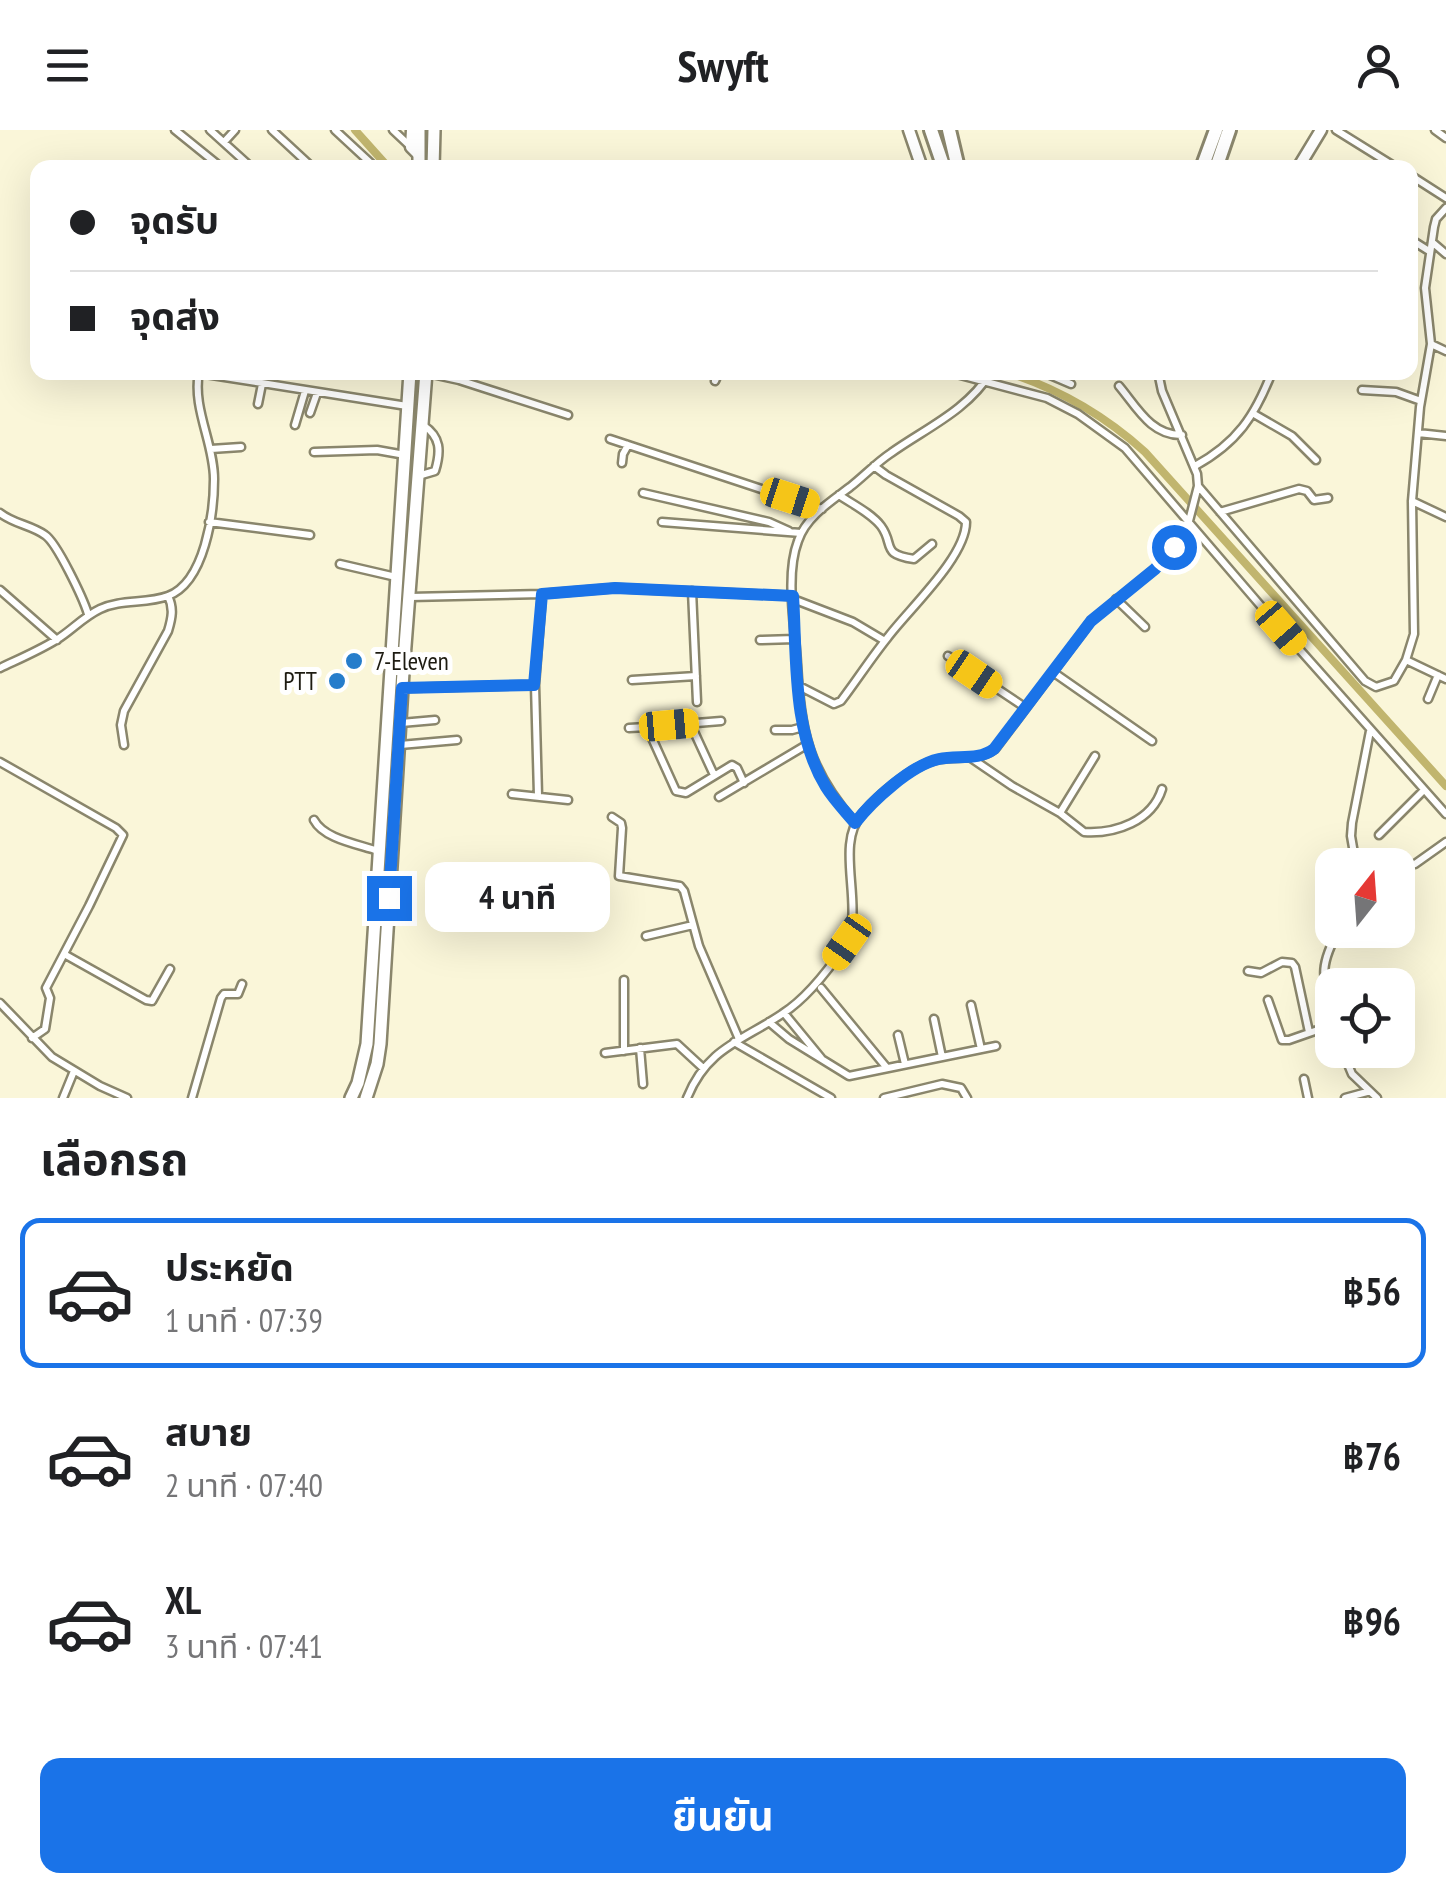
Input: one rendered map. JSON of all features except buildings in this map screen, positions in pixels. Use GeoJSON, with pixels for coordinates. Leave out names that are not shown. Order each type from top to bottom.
{"type":"FeatureCollection","features":[{"type":"Feature","properties":{"kind":"highway"},"geometry":{"type":"LineString","coordinates":[[931,130],[941,160]]}},
{"type":"Feature","properties":{"kind":"highway"},"geometry":{"type":"LineString","coordinates":[[949,130],[956,160]]}},
{"type":"Feature","properties":{"kind":"highway"},"geometry":{"type":"LineString","coordinates":[[1205,160],[1216,130]]}},
{"type":"Feature","properties":{"kind":"highway"},"geometry":{"type":"LineString","coordinates":[[1219,160],[1229,130]]}},
{"type":"Feature","properties":{"kind":"main road"},"geometry":{"type":"LineString","coordinates":[[415,130],[416,156]]}},
{"type":"Feature","properties":{"kind":"main road"},"geometry":{"type":"LineString","coordinates":[[433,160],[434,130]]}},
{"type":"Feature","properties":{"kind":"main road"},"geometry":{"type":"LineString","coordinates":[[909,130],[919,160]]}},
{"type":"Feature","properties":{"kind":"main road"},"geometry":{"type":"LineString","coordinates":[[1303,160],[1322,130]]}},
{"type":"Feature","properties":{"kind":"main road"},"geometry":{"type":"LineString","coordinates":[[351,1098],[367,1044],[410,380]]}},
{"type":"Feature","properties":{"kind":"main road"},"geometry":{"type":"LineString","coordinates":[[409,389],[418,380]]}},
{"type":"Feature","properties":{"kind":"main road"},"geometry":{"type":"LineString","coordinates":[[366,1098],[380,1044],[425,380]]}},
{"type":"Feature","properties":{"kind":"street"},"geometry":{"type":"LineString","coordinates":[[174,130],[212,160]]}},
{"type":"Feature","properties":{"kind":"street"},"geometry":{"type":"LineString","coordinates":[[210,130],[243,160]]}},
{"type":"Feature","properties":{"kind":"street"},"geometry":{"type":"LineString","coordinates":[[224,142],[235,130]]}},
{"type":"Feature","properties":{"kind":"street"},"geometry":{"type":"LineString","coordinates":[[272,130],[304,160]]}},
{"type":"Feature","properties":{"kind":"street"},"geometry":{"type":"LineString","coordinates":[[336,130],[368,160]]}},
{"type":"Feature","properties":{"kind":"street"},"geometry":{"type":"LineString","coordinates":[[393,130],[416,156]]}},
{"type":"Feature","properties":{"kind":"street"},"geometry":{"type":"LineString","coordinates":[[1336,130],[1384,160]]}},
{"type":"Feature","properties":{"kind":"street"},"geometry":{"type":"LineString","coordinates":[[1435,130],[1446,138]]}},
{"type":"Feature","properties":{"kind":"street"},"geometry":{"type":"LineString","coordinates":[[1418,181],[1446,198]]}},
{"type":"Feature","properties":{"kind":"street"},"geometry":{"type":"LineString","coordinates":[[1197,490],[1365,681],[1376,687],[1394,681],[1412,644],[1412,501],[1421,401],[1431,344],[1425,288],[1436,219],[1446,208]]}},
{"type":"Feature","properties":{"kind":"street"},"geometry":{"type":"LineString","coordinates":[[1431,241],[1446,254]]}},
{"type":"Feature","properties":{"kind":"street"},"geometry":{"type":"LineString","coordinates":[[1418,244],[1429,251]]}},
{"type":"Feature","properties":{"kind":"street"},"geometry":{"type":"LineString","coordinates":[[1431,344],[1446,351]]}},
{"type":"Feature","properties":{"kind":"street"},"geometry":{"type":"LineString","coordinates":[[1,666],[57,640],[88,614],[110,604],[168,596],[191,576],[200,559],[209,522],[214,481],[197,380]]}},
{"type":"Feature","properties":{"kind":"street"},"geometry":{"type":"LineString","coordinates":[[239,380],[408,406]]}},
{"type":"Feature","properties":{"kind":"street"},"geometry":{"type":"LineString","coordinates":[[458,380],[568,414]]}},
{"type":"Feature","properties":{"kind":"street"},"geometry":{"type":"LineString","coordinates":[[855,823],[825,786],[804,727],[793,598],[796,549],[801,534],[822,508],[874,466],[954,412],[985,380]]}},
{"type":"Feature","properties":{"kind":"street"},"geometry":{"type":"LineString","coordinates":[[999,380],[1047,398],[1090,422],[1125,448],[1446,814]]}},
{"type":"Feature","properties":{"kind":"street"},"geometry":{"type":"LineString","coordinates":[[1062,380],[1071,384]]}},
{"type":"Feature","properties":{"kind":"street"},"geometry":{"type":"LineString","coordinates":[[688,1098],[712,1058],[784,1013],[816,983],[847,942],[852,923],[851,844],[855,823],[864,812],[924,764],[986,755],[994,749],[1091,621],[1158,566],[1174,547],[1190,518],[1197,490],[1195,466],[1160,380]]}},
{"type":"Feature","properties":{"kind":"street"},"geometry":{"type":"LineString","coordinates":[[1195,466],[1217,454],[1254,414],[1269,380]]}},
{"type":"Feature","properties":{"kind":"street"},"geometry":{"type":"LineString","coordinates":[[258,404],[262,384]]}},
{"type":"Feature","properties":{"kind":"street"},"geometry":{"type":"LineString","coordinates":[[1119,386],[1145,419],[1169,434],[1182,435]]}},
{"type":"Feature","properties":{"kind":"street"},"geometry":{"type":"LineString","coordinates":[[1362,390],[1396,392],[1421,401]]}},
{"type":"Feature","properties":{"kind":"street"},"geometry":{"type":"LineString","coordinates":[[295,425],[305,391]]}},
{"type":"Feature","properties":{"kind":"street"},"geometry":{"type":"LineString","coordinates":[[310,413],[317,393]]}},
{"type":"Feature","properties":{"kind":"street"},"geometry":{"type":"LineString","coordinates":[[1254,414],[1292,436],[1316,460]]}},
{"type":"Feature","properties":{"kind":"street"},"geometry":{"type":"LineString","coordinates":[[418,476],[435,471],[439,450],[434,432],[422,424]]}},
{"type":"Feature","properties":{"kind":"street"},"geometry":{"type":"LineString","coordinates":[[1418,433],[1446,436]]}},
{"type":"Feature","properties":{"kind":"street"},"geometry":{"type":"LineString","coordinates":[[610,439],[822,508]]}},
{"type":"Feature","properties":{"kind":"street"},"geometry":{"type":"LineString","coordinates":[[622,463],[628,445]]}},
{"type":"Feature","properties":{"kind":"street"},"geometry":{"type":"LineString","coordinates":[[211,449],[242,447]]}},
{"type":"Feature","properties":{"kind":"street"},"geometry":{"type":"LineString","coordinates":[[314,452],[377,450],[405,455]]}},
{"type":"Feature","properties":{"kind":"street"},"geometry":{"type":"LineString","coordinates":[[798,685],[838,704],[885,640],[935,584],[966,528],[966,522],[959,516],[874,466]]}},
{"type":"Feature","properties":{"kind":"street"},"geometry":{"type":"LineString","coordinates":[[1220,512],[1299,489],[1307,491],[1314,500],[1328,498]]}},
{"type":"Feature","properties":{"kind":"street"},"geometry":{"type":"LineString","coordinates":[[643,492],[768,522],[788,531]]}},
{"type":"Feature","properties":{"kind":"street"},"geometry":{"type":"LineString","coordinates":[[839,495],[882,526],[887,544],[898,556],[914,559],[932,544]]}},
{"type":"Feature","properties":{"kind":"street"},"geometry":{"type":"LineString","coordinates":[[1412,501],[1446,517]]}},
{"type":"Feature","properties":{"kind":"street"},"geometry":{"type":"LineString","coordinates":[[0,514],[51,540],[88,614]]}},
{"type":"Feature","properties":{"kind":"street"},"geometry":{"type":"LineString","coordinates":[[209,522],[310,535]]}},
{"type":"Feature","properties":{"kind":"street"},"geometry":{"type":"LineString","coordinates":[[662,522],[801,534]]}},
{"type":"Feature","properties":{"kind":"street"},"geometry":{"type":"LineString","coordinates":[[340,564],[396,578]]}},
{"type":"Feature","properties":{"kind":"street"},"geometry":{"type":"LineString","coordinates":[[409,597],[615,588],[793,598],[853,622],[885,640]]}},
{"type":"Feature","properties":{"kind":"street"},"geometry":{"type":"LineString","coordinates":[[0,590],[57,640]]}},
{"type":"Feature","properties":{"kind":"street"},"geometry":{"type":"LineString","coordinates":[[692,592],[696,702]]}},
{"type":"Feature","properties":{"kind":"street"},"geometry":{"type":"LineString","coordinates":[[538,795],[534,685],[542,594]]}},
{"type":"Feature","properties":{"kind":"street"},"geometry":{"type":"LineString","coordinates":[[124,745],[124,711],[172,620],[168,596]]}},
{"type":"Feature","properties":{"kind":"street"},"geometry":{"type":"LineString","coordinates":[[1116,599],[1145,628]]}},
{"type":"Feature","properties":{"kind":"street"},"geometry":{"type":"LineString","coordinates":[[760,640],[796,639]]}},
{"type":"Feature","properties":{"kind":"street"},"geometry":{"type":"LineString","coordinates":[[948,656],[1026,708]]}},
{"type":"Feature","properties":{"kind":"street"},"geometry":{"type":"LineString","coordinates":[[1406,660],[1442,677],[1428,698]]}},
{"type":"Feature","properties":{"kind":"street"},"geometry":{"type":"LineString","coordinates":[[1053,672],[1152,741]]}},
{"type":"Feature","properties":{"kind":"street"},"geometry":{"type":"LineString","coordinates":[[632,680],[696,676]]}},
{"type":"Feature","properties":{"kind":"street"},"geometry":{"type":"LineString","coordinates":[[402,688],[534,685]]}},
{"type":"Feature","properties":{"kind":"street"},"geometry":{"type":"LineString","coordinates":[[400,724],[435,720]]}},
{"type":"Feature","properties":{"kind":"street"},"geometry":{"type":"LineString","coordinates":[[629,728],[721,720]]}},
{"type":"Feature","properties":{"kind":"street"},"geometry":{"type":"LineString","coordinates":[[690,723],[714,775]]}},
{"type":"Feature","properties":{"kind":"street"},"geometry":{"type":"LineString","coordinates":[[647,727],[676,791],[686,794],[735,765],[744,782]]}},
{"type":"Feature","properties":{"kind":"street"},"geometry":{"type":"LineString","coordinates":[[775,730],[804,727]]}},
{"type":"Feature","properties":{"kind":"street"},"geometry":{"type":"LineString","coordinates":[[1353,848],[1352,822],[1371,729]]}},
{"type":"Feature","properties":{"kind":"street"},"geometry":{"type":"LineString","coordinates":[[399,744],[457,740]]}},
{"type":"Feature","properties":{"kind":"street"},"geometry":{"type":"LineString","coordinates":[[719,797],[808,744]]}},
{"type":"Feature","properties":{"kind":"street"},"geometry":{"type":"LineString","coordinates":[[1060,814],[1096,756]]}},
{"type":"Feature","properties":{"kind":"street"},"geometry":{"type":"LineString","coordinates":[[970,757],[1084,832],[1140,821],[1156,804],[1162,788]]}},
{"type":"Feature","properties":{"kind":"street"},"geometry":{"type":"LineString","coordinates":[[0,762],[123,835],[46,988],[50,998],[45,1028],[32,1038]]}},
{"type":"Feature","properties":{"kind":"street"},"geometry":{"type":"LineString","coordinates":[[1379,835],[1424,790]]}},
{"type":"Feature","properties":{"kind":"street"},"geometry":{"type":"LineString","coordinates":[[512,794],[568,800]]}},
{"type":"Feature","properties":{"kind":"street"},"geometry":{"type":"LineString","coordinates":[[612,817],[622,828],[619,876],[682,888],[699,946],[736,1040],[831,1098]]}},
{"type":"Feature","properties":{"kind":"street"},"geometry":{"type":"LineString","coordinates":[[314,820],[327,833],[379,852]]}},
{"type":"Feature","properties":{"kind":"street"},"geometry":{"type":"LineString","coordinates":[[1415,864],[1446,842]]}},
{"type":"Feature","properties":{"kind":"street"},"geometry":{"type":"LineString","coordinates":[[646,936],[693,924]]}},
{"type":"Feature","properties":{"kind":"street"},"geometry":{"type":"LineString","coordinates":[[64,954],[146,1000],[156,996],[170,969]]}},
{"type":"Feature","properties":{"kind":"street"},"geometry":{"type":"LineString","coordinates":[[1248,971],[1261,973],[1282,962],[1292,963],[1309,1032]]}},
{"type":"Feature","properties":{"kind":"street"},"geometry":{"type":"LineString","coordinates":[[624,980],[624,1051]]}},
{"type":"Feature","properties":{"kind":"street"},"geometry":{"type":"LineString","coordinates":[[192,1098],[221,998],[224,994],[238,994],[242,984]]}},
{"type":"Feature","properties":{"kind":"street"},"geometry":{"type":"LineString","coordinates":[[821,988],[887,1068]]}},
{"type":"Feature","properties":{"kind":"street"},"geometry":{"type":"LineString","coordinates":[[1268,1000],[1282,1040],[1315,1030]]}},
{"type":"Feature","properties":{"kind":"street"},"geometry":{"type":"LineString","coordinates":[[0,1003],[52,1057],[127,1098]]}},
{"type":"Feature","properties":{"kind":"street"},"geometry":{"type":"LineString","coordinates":[[971,1005],[980,1049]]}},
{"type":"Feature","properties":{"kind":"street"},"geometry":{"type":"LineString","coordinates":[[784,1013],[822,1058]]}},
{"type":"Feature","properties":{"kind":"street"},"geometry":{"type":"LineString","coordinates":[[934,1019],[942,1057]]}},
{"type":"Feature","properties":{"kind":"street"},"geometry":{"type":"LineString","coordinates":[[769,1022],[789,1040],[849,1076],[996,1046]]}},
{"type":"Feature","properties":{"kind":"street"},"geometry":{"type":"LineString","coordinates":[[898,1035],[905,1064]]}},
{"type":"Feature","properties":{"kind":"street"},"geometry":{"type":"LineString","coordinates":[[605,1053],[677,1044],[703,1068]]}},
{"type":"Feature","properties":{"kind":"street"},"geometry":{"type":"LineString","coordinates":[[640,1048],[642,1084]]}},
{"type":"Feature","properties":{"kind":"street"},"geometry":{"type":"LineString","coordinates":[[1348,1068],[1377,1098]]}},
{"type":"Feature","properties":{"kind":"street"},"geometry":{"type":"LineString","coordinates":[[62,1098],[74,1072]]}},
{"type":"Feature","properties":{"kind":"street"},"geometry":{"type":"LineString","coordinates":[[1304,1079],[1308,1098]]}},
{"type":"Feature","properties":{"kind":"street"},"geometry":{"type":"LineString","coordinates":[[884,1098],[942,1084],[961,1088],[967,1098]]}},
{"type":"Feature","properties":{"kind":"street"},"geometry":{"type":"LineString","coordinates":[[1345,1098],[1368,1092]]}},
{"type":"Feature","properties":{"kind":"waterway"},"geometry":{"type":"LineString","coordinates":[[355,130],[382,160]]}},
{"type":"Feature","properties":{"kind":"waterway"},"geometry":{"type":"LineString","coordinates":[[1028,380],[1080,404],[1145,452],[1446,786]]}},
{"type":"Feature","properties":{"kind":"place","name":"7-Eleven"},"geometry":{"type":"Point","coordinates":[354,661]}},
{"type":"Feature","properties":{"kind":"place","name":"PTT"},"geometry":{"type":"Point","coordinates":[337,681]}},
{"type":"Feature","properties":{"kind":"route"},"geometry":{"type":"LineString","coordinates":[[389,898],[402,688],[534,685],[542,594],[615,588],[793,596],[799,697],[808,744],[825,786],[855,823],[899,781],[924,764],[986,755],[994,749],[1091,621],[1155,569],[1174,547]]}}]}
